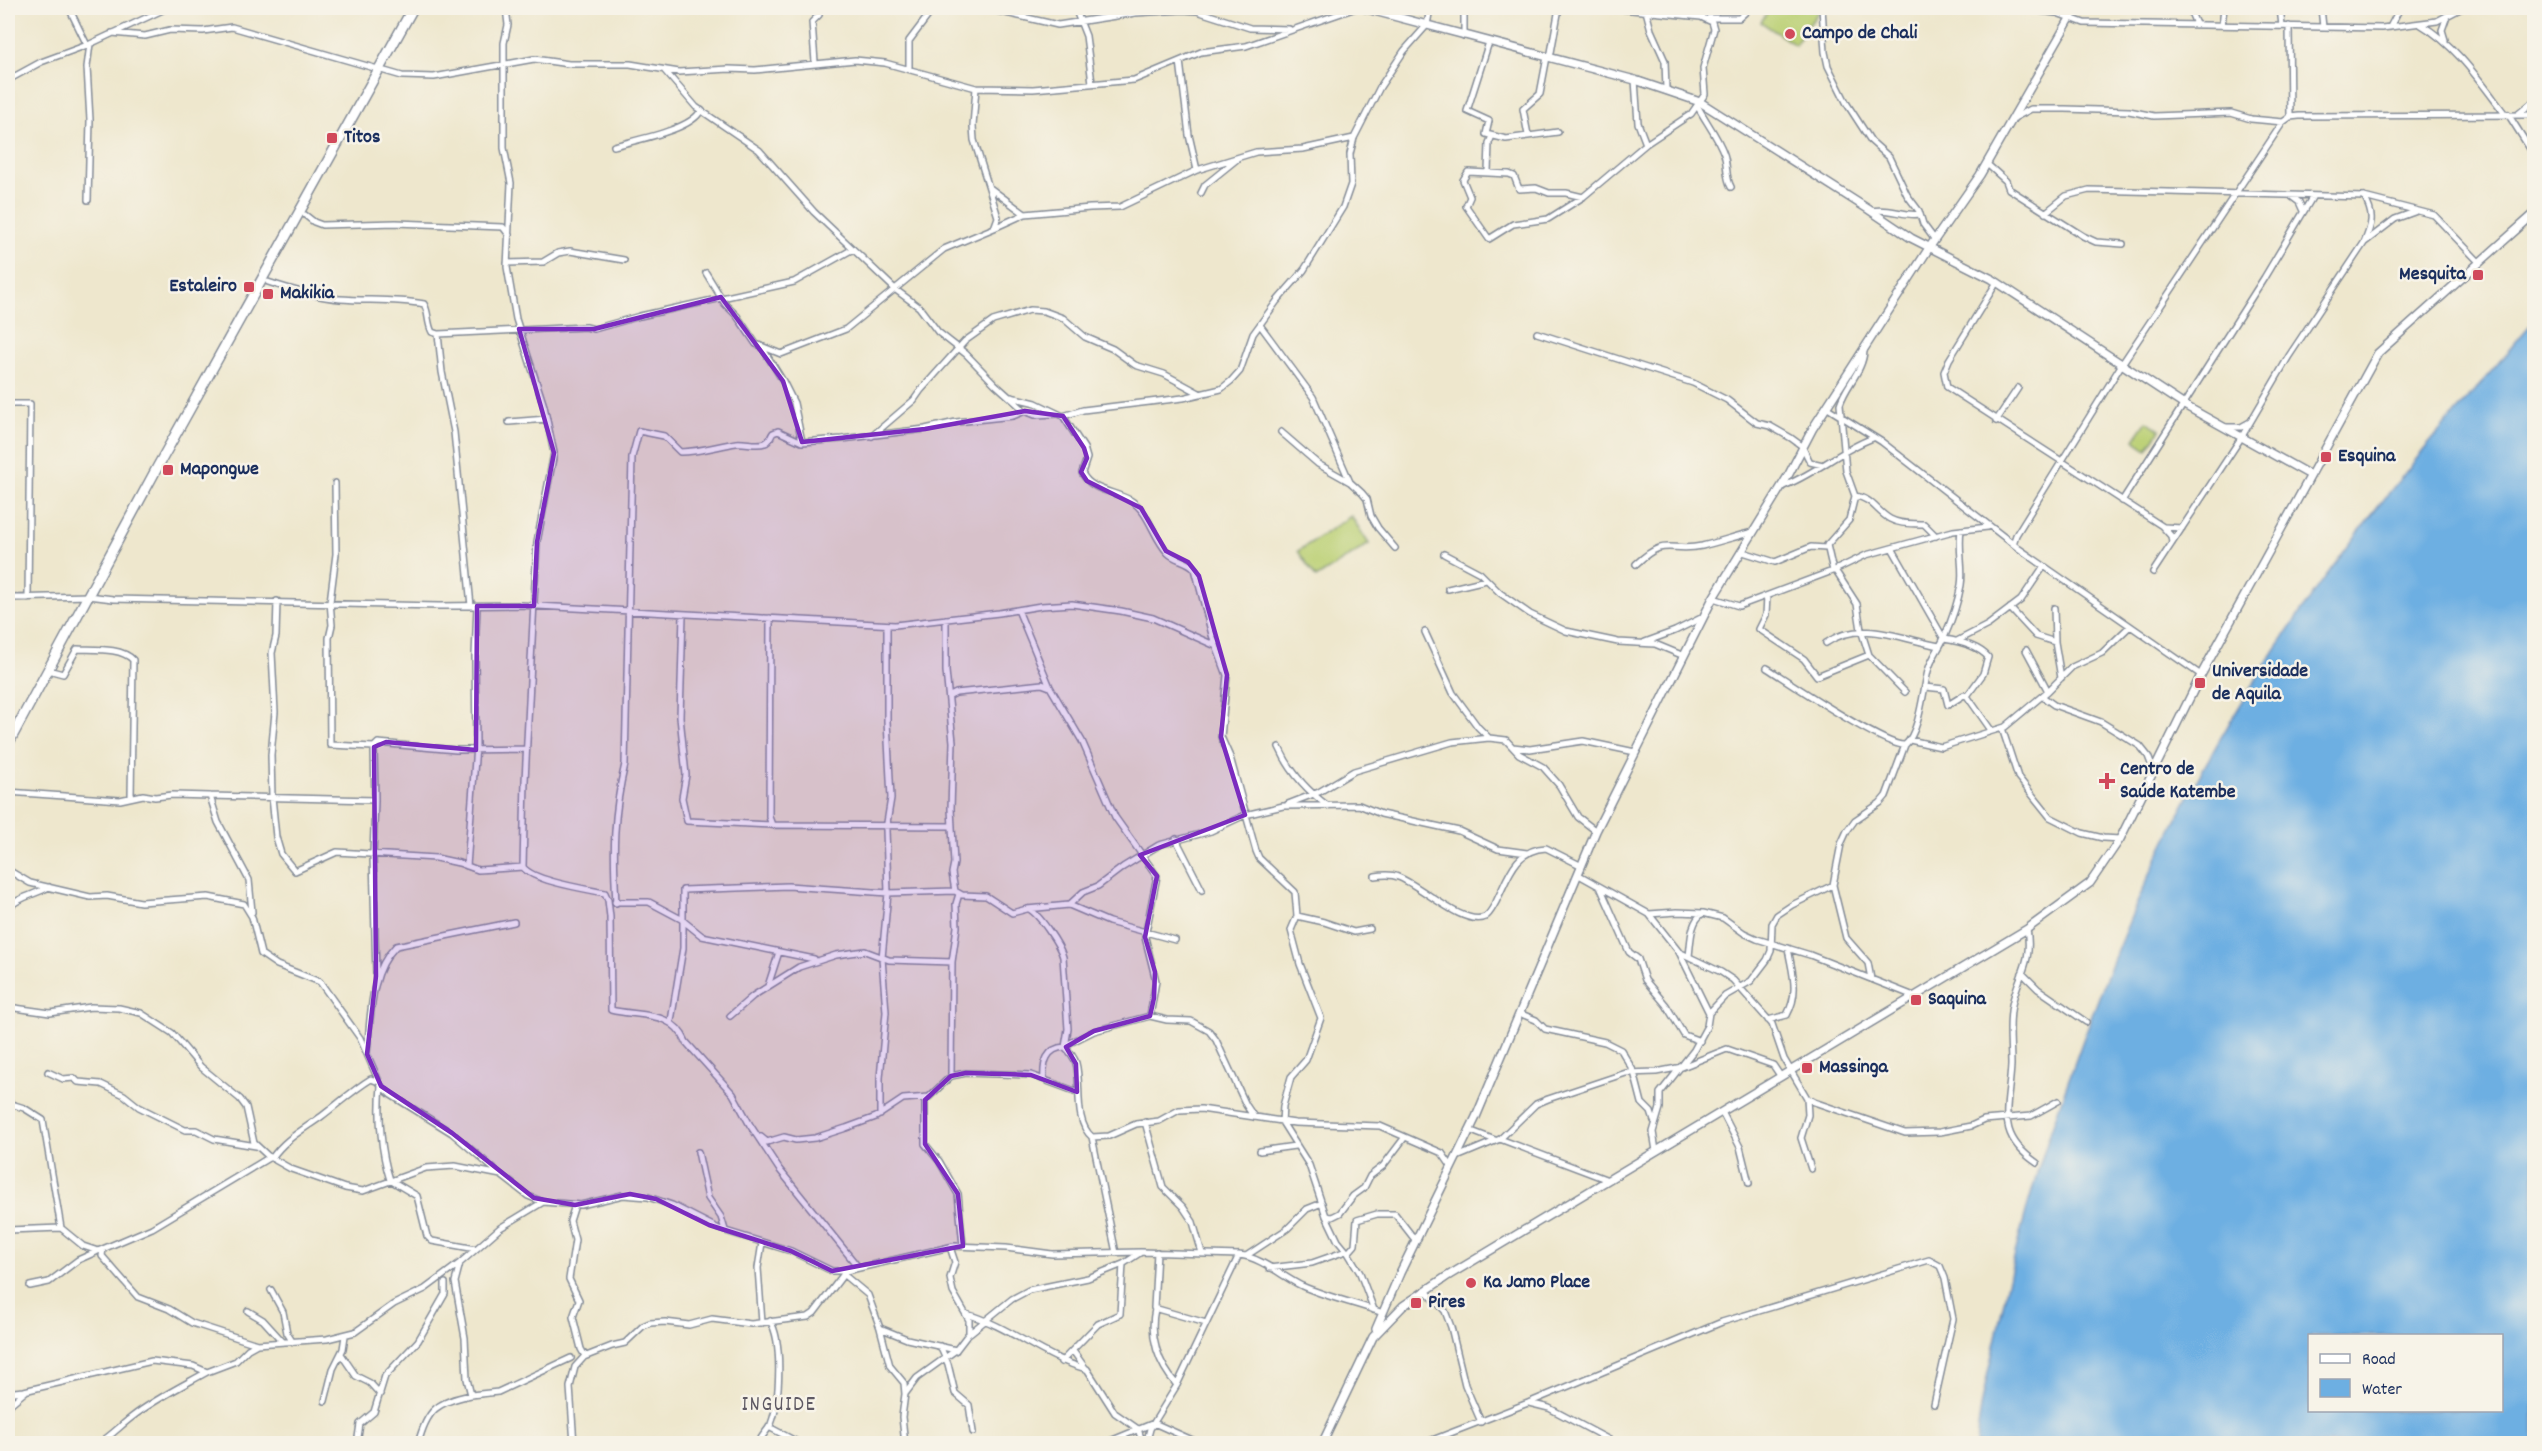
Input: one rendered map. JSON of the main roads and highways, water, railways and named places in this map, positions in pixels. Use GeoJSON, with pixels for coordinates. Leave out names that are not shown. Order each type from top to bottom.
{"type":"FeatureCollection","features":[{"type":"Feature","properties":{"kind":"highway"},"geometry":{"type":"LineString","coordinates":[[8,744],[158,466],[413,8]]}},
{"type":"Feature","properties":{"kind":"water"},"geometry":{"type":"Polygon","coordinates":[[[2534,321],[2534,1443],[1976,1444],[1980,1414],[2009,1277],[2048,1139],[2106,979],[2155,862],[2206,763],[2241,703],[2317,588],[2400,479],[2534,321]]]}},
{"type":"Feature","properties":{"kind":"place","name":"Campo de Chali"},"geometry":{"type":"Point","coordinates":[1790,34]}},
{"type":"Feature","properties":{"kind":"place","name":"Titos"},"geometry":{"type":"Point","coordinates":[332,138]}},
{"type":"Feature","properties":{"kind":"place","name":"Mesquita"},"geometry":{"type":"Point","coordinates":[2478,275]}},
{"type":"Feature","properties":{"kind":"place","name":"Estaleiro"},"geometry":{"type":"Point","coordinates":[249,287]}},
{"type":"Feature","properties":{"kind":"place","name":"Makikia"},"geometry":{"type":"Point","coordinates":[268,294]}},
{"type":"Feature","properties":{"kind":"place","name":"Esquina"},"geometry":{"type":"Point","coordinates":[2326,457]}},
{"type":"Feature","properties":{"kind":"place","name":"Mapongwe"},"geometry":{"type":"Point","coordinates":[168,470]}},
{"type":"Feature","properties":{"kind":"place","name":"Universidade de Aquila"},"geometry":{"type":"Point","coordinates":[2200,683]}},
{"type":"Feature","properties":{"kind":"place","name":"Centro de Saúde Katembe"},"geometry":{"type":"Point","coordinates":[2107,781]}},
{"type":"Feature","properties":{"kind":"place","name":"Saquina"},"geometry":{"type":"Point","coordinates":[1916,1000]}},
{"type":"Feature","properties":{"kind":"place","name":"Massinga"},"geometry":{"type":"Point","coordinates":[1807,1068]}},
{"type":"Feature","properties":{"kind":"place","name":"Ka Jamo Place"},"geometry":{"type":"Point","coordinates":[1471,1283]}},
{"type":"Feature","properties":{"kind":"place","name":"Pires"},"geometry":{"type":"Point","coordinates":[1416,1303]}},
{"type":"Feature","properties":{"kind":"district","name":"INGUIDE"},"geometry":{"type":"Point","coordinates":[779,1406]}}]}
